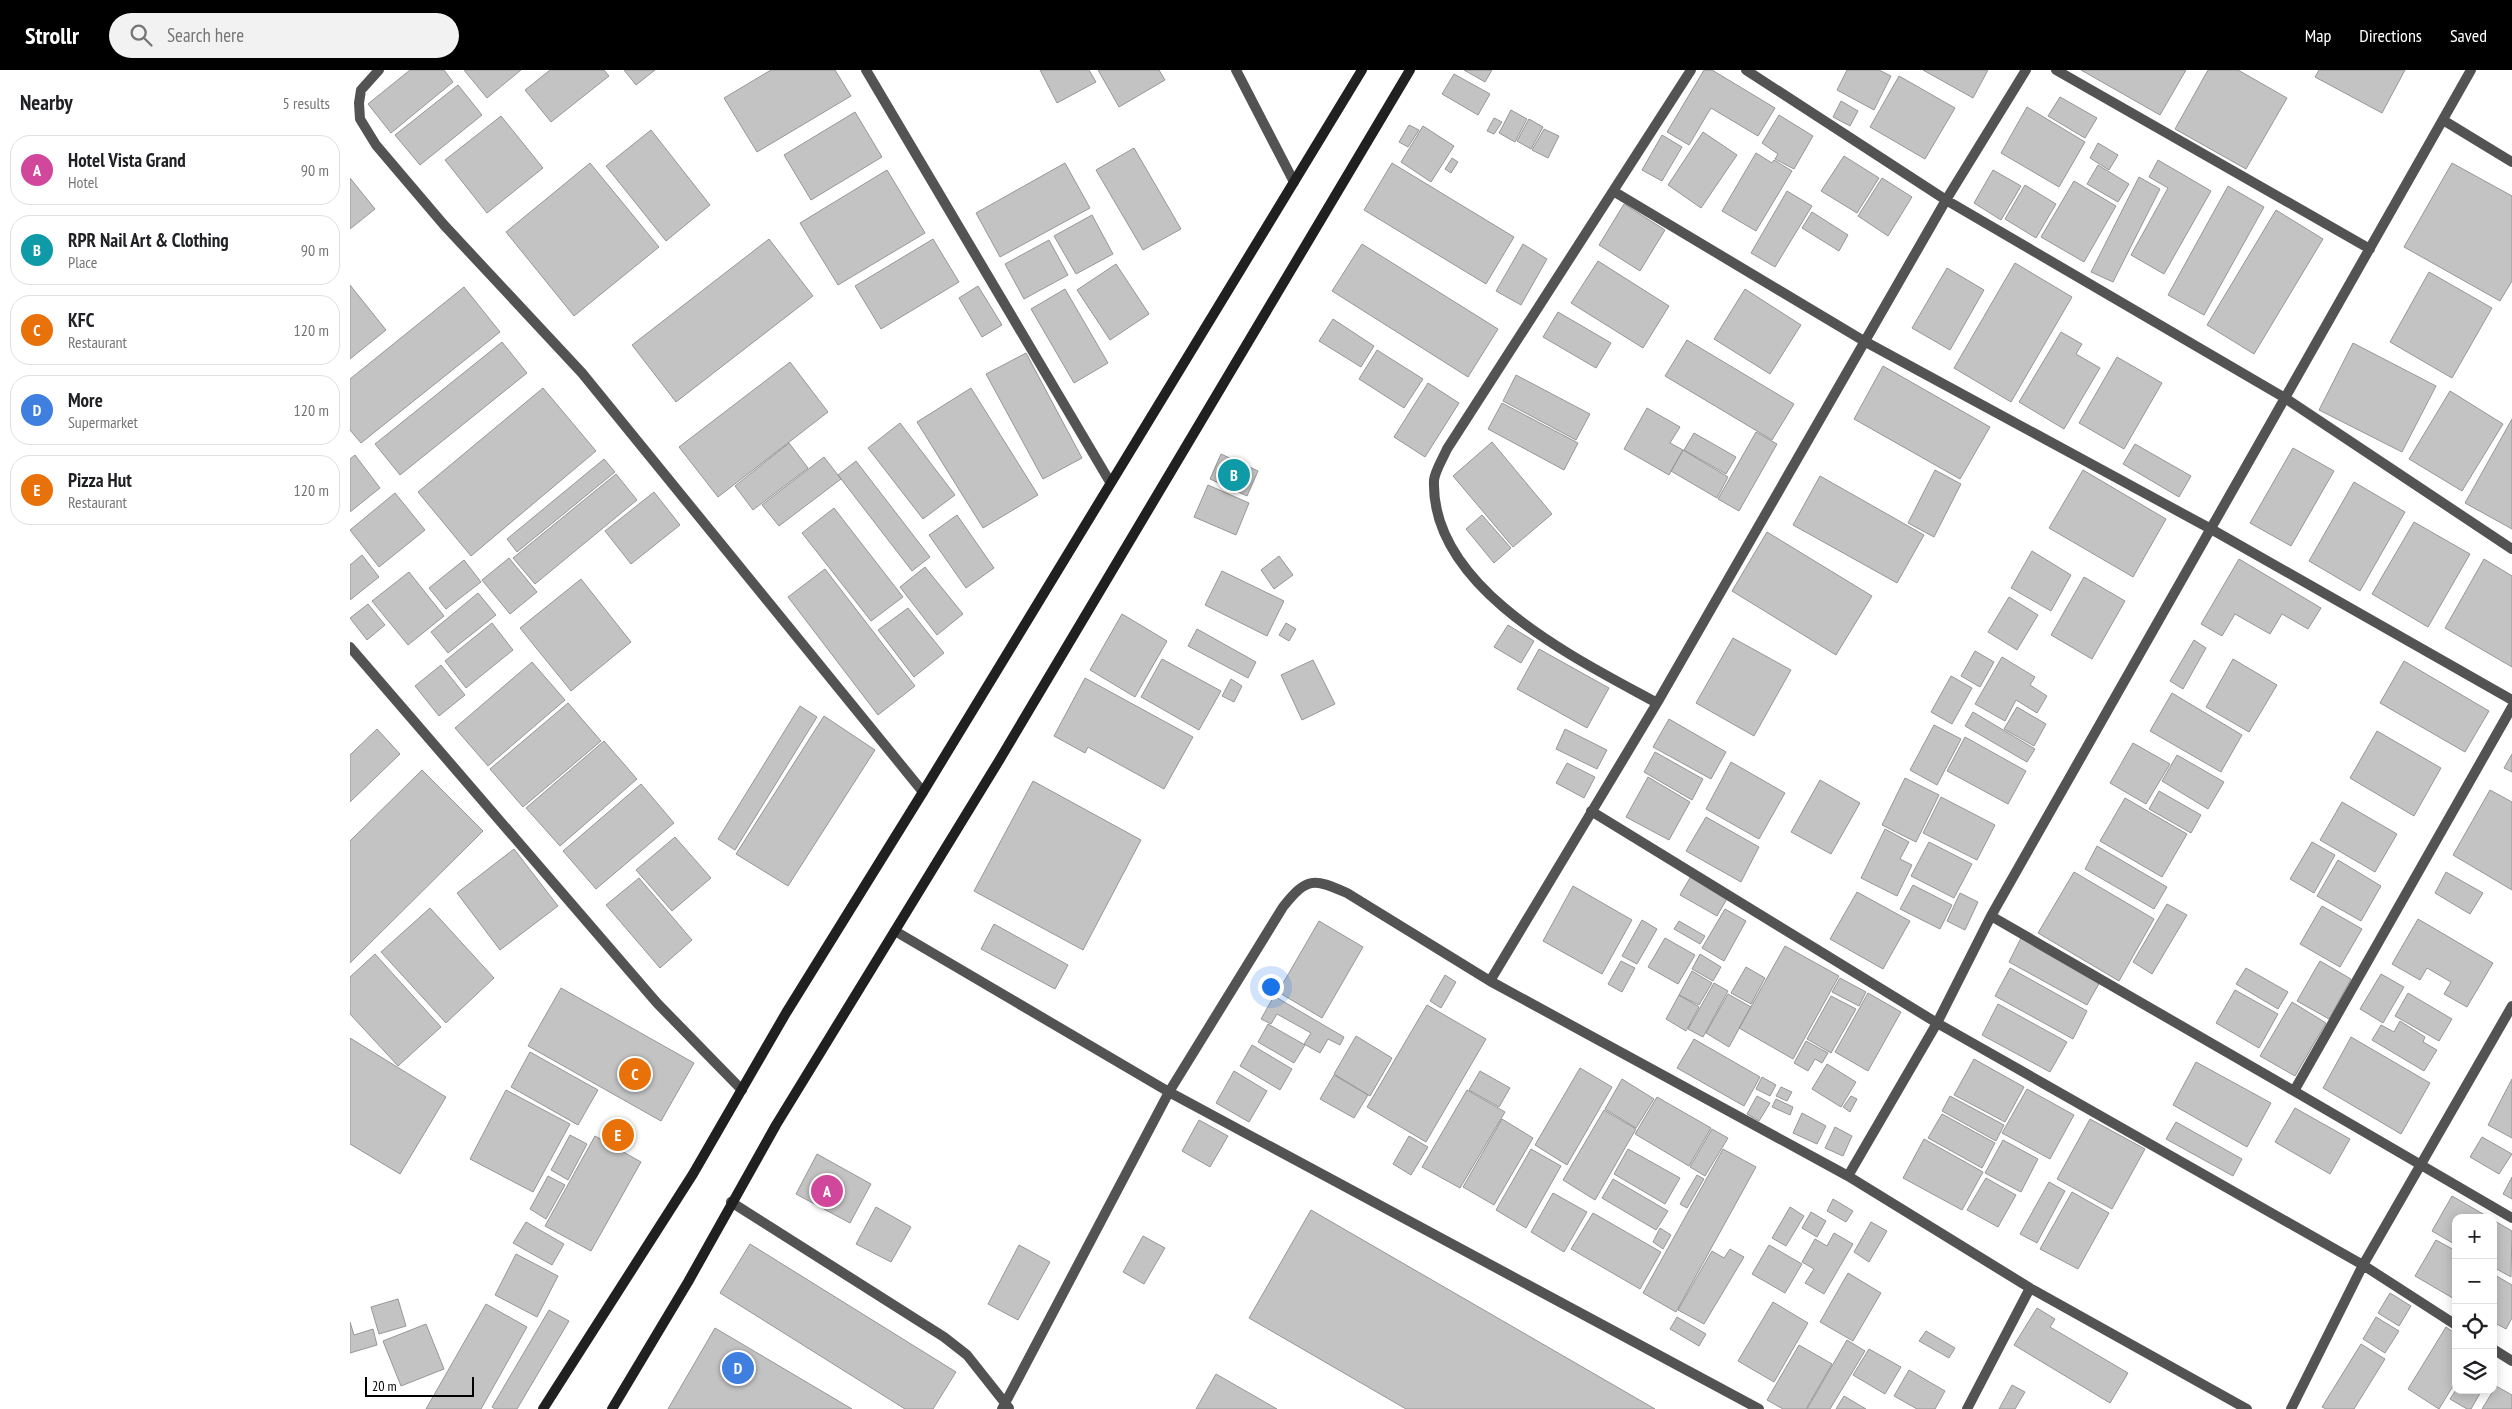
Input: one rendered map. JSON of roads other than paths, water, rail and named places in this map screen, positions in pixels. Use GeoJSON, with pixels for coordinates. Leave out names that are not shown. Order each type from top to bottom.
{"type":"FeatureCollection","features":[{"type":"Feature","properties":{"kind":"main road"},"geometry":{"type":"LineString","coordinates":[[543,1409],[693,1174],[786,1013],[923,792],[1362,70]]}},
{"type":"Feature","properties":{"kind":"main road"},"geometry":{"type":"LineString","coordinates":[[612,1409],[688,1282],[731,1202],[776,1125],[895,931],[1410,70]]}},
{"type":"Feature","properties":{"kind":"street"},"geometry":{"type":"LineString","coordinates":[[379,70],[361,90],[359,103],[360,119],[376,145],[444,225],[582,373],[923,792]]}},
{"type":"Feature","properties":{"kind":"street"},"geometry":{"type":"LineString","coordinates":[[866,70],[1110,482]]}},
{"type":"Feature","properties":{"kind":"street"},"geometry":{"type":"LineString","coordinates":[[1236,70],[1294,182]]}},
{"type":"Feature","properties":{"kind":"street"},"geometry":{"type":"LineString","coordinates":[[1656,703],[1539,636],[1506,610],[1477,582],[1454,553],[1438,513],[1434,479],[1447,449],[1691,70]]}},
{"type":"Feature","properties":{"kind":"street"},"geometry":{"type":"LineString","coordinates":[[1746,70],[1946,200],[2285,398],[2512,549]]}},
{"type":"Feature","properties":{"kind":"street"},"geometry":{"type":"LineString","coordinates":[[1490,981],[1656,703],[1946,200],[2026,70]]}},
{"type":"Feature","properties":{"kind":"street"},"geometry":{"type":"LineString","coordinates":[[2056,70],[2370,249]]}},
{"type":"Feature","properties":{"kind":"street"},"geometry":{"type":"LineString","coordinates":[[1848,1176],[1937,1023],[1991,916],[2471,70]]}},
{"type":"Feature","properties":{"kind":"street"},"geometry":{"type":"LineString","coordinates":[[2443,120],[2512,162]]}},
{"type":"Feature","properties":{"kind":"street"},"geometry":{"type":"LineString","coordinates":[[1613,191],[1864,341],[2211,529],[2512,700]]}},
{"type":"Feature","properties":{"kind":"street"},"geometry":{"type":"LineString","coordinates":[[350,647],[657,1003],[742,1090]]}},
{"type":"Feature","properties":{"kind":"street"},"geometry":{"type":"LineString","coordinates":[[2294,1091],[2512,707]]}},
{"type":"Feature","properties":{"kind":"street"},"geometry":{"type":"LineString","coordinates":[[1591,811],[1937,1023],[2363,1265],[2452,1322]]}},
{"type":"Feature","properties":{"kind":"street"},"geometry":{"type":"LineString","coordinates":[[731,1202],[944,1337],[968,1355],[1006,1408],[1169,1092],[1283,907],[1298,888],[1310,883],[1324,883],[1347,893],[1490,981],[1848,1176],[2030,1288],[2247,1409]]}},
{"type":"Feature","properties":{"kind":"street"},"geometry":{"type":"LineString","coordinates":[[1991,916],[2512,1218]]}},
{"type":"Feature","properties":{"kind":"street"},"geometry":{"type":"LineString","coordinates":[[895,931],[1169,1092],[1758,1409]]}},
{"type":"Feature","properties":{"kind":"street"},"geometry":{"type":"LineString","coordinates":[[2291,1409],[2363,1265],[2512,1006]]}},
{"type":"Feature","properties":{"kind":"street"},"geometry":{"type":"LineString","coordinates":[[1967,1409],[2030,1288]]}},
{"type":"Feature","properties":{"kind":"street"},"geometry":{"type":"LineString","coordinates":[[2497,1352],[2512,1361]]}},
{"type":"Feature","properties":{"kind":"place","name":"RPR Nail Art & Clothing"},"geometry":{"type":"Point","coordinates":[1234,475]}},
{"type":"Feature","properties":{"kind":"place","name":"KFC"},"geometry":{"type":"Point","coordinates":[635,1074]}},
{"type":"Feature","properties":{"kind":"place","name":"Pizza Hut"},"geometry":{"type":"Point","coordinates":[618,1135]}},
{"type":"Feature","properties":{"kind":"place","name":"Hotel Vista Grand"},"geometry":{"type":"Point","coordinates":[827,1191]}},
{"type":"Feature","properties":{"kind":"place","name":"More"},"geometry":{"type":"Point","coordinates":[738,1368]}}]}
